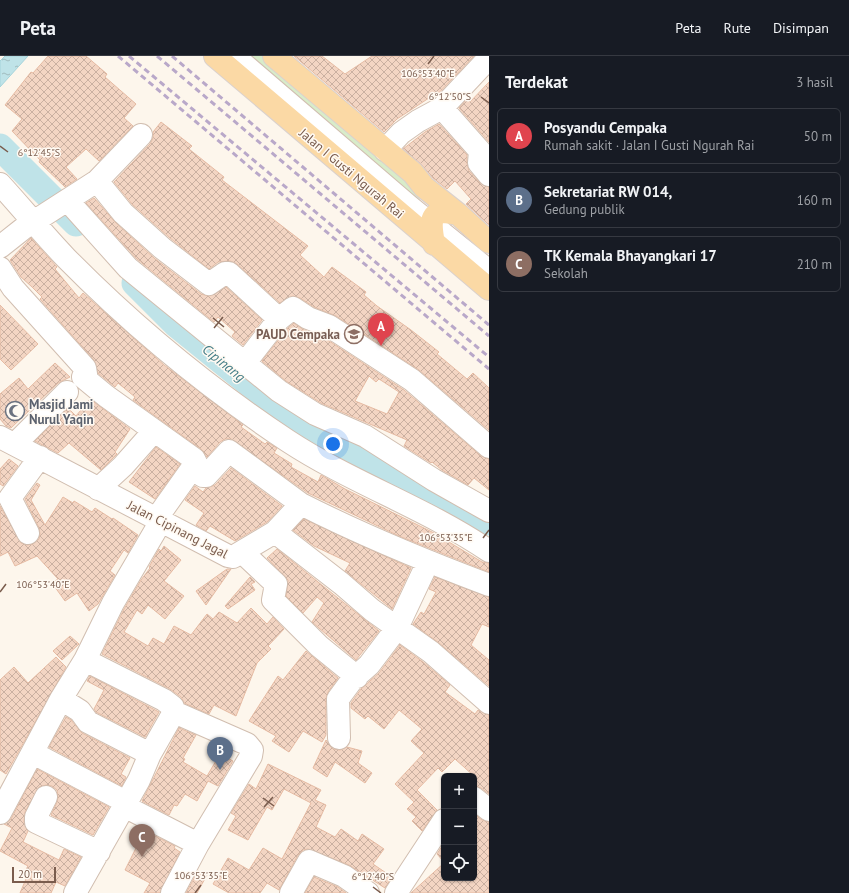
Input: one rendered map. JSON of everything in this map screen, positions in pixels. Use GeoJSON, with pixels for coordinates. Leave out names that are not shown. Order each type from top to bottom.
{"type":"FeatureCollection","features":[{"type":"Feature","properties":{"kind":"main road","name":"Jalan I Gusti Ngurah Rai"},"geometry":{"type":"LineString","coordinates":[[215,56],[401,207],[432,234],[489,289]]}},
{"type":"Feature","properties":{"kind":"main road"},"geometry":{"type":"LineString","coordinates":[[274,56],[413,173],[424,187],[458,214],[489,242]]}},
{"type":"Feature","properties":{"kind":"main road"},"geometry":{"type":"LineString","coordinates":[[401,207],[415,206],[419,201],[424,187]]}},
{"type":"Feature","properties":{"kind":"main road"},"geometry":{"type":"LineString","coordinates":[[432,234],[438,214],[449,212],[458,214]]}},
{"type":"Feature","properties":{"kind":"street"},"geometry":{"type":"LineString","coordinates":[[234,56],[401,207]]}},
{"type":"Feature","properties":{"kind":"street"},"geometry":{"type":"LineString","coordinates":[[385,150],[401,133],[418,121],[442,108],[489,58]]}},
{"type":"Feature","properties":{"kind":"street"},"geometry":{"type":"LineString","coordinates":[[442,108],[480,151],[479,163],[489,175]]}},
{"type":"Feature","properties":{"kind":"street"},"geometry":{"type":"LineString","coordinates":[[0,247],[38,219],[97,181],[141,135]]}},
{"type":"Feature","properties":{"kind":"street"},"geometry":{"type":"LineString","coordinates":[[97,181],[123,213],[162,248],[209,284],[225,273],[229,273],[279,319]]}},
{"type":"Feature","properties":{"kind":"street"},"geometry":{"type":"LineString","coordinates":[[0,184],[38,219],[66,258],[153,339],[219,393],[289,442],[351,478],[453,528],[489,552]]}},
{"type":"Feature","properties":{"kind":"street"},"geometry":{"type":"LineString","coordinates":[[65,203],[128,268],[279,391],[316,414],[365,436],[434,480],[489,511]]}},
{"type":"Feature","properties":{"kind":"street"},"geometry":{"type":"LineString","coordinates":[[432,234],[489,271]]}},
{"type":"Feature","properties":{"kind":"street"},"geometry":{"type":"LineString","coordinates":[[0,268],[13,288],[85,368],[86,374],[83,377],[106,396],[194,459],[196,463],[159,520],[113,602],[85,660],[61,699],[0,813]]}},
{"type":"Feature","properties":{"kind":"street"},"geometry":{"type":"LineString","coordinates":[[246,363],[279,319],[293,308],[308,318],[329,326],[412,380],[489,447]]}},
{"type":"Feature","properties":{"kind":"street"},"geometry":{"type":"LineString","coordinates":[[7,440],[67,392]]}},
{"type":"Feature","properties":{"kind":"street"},"geometry":{"type":"LineString","coordinates":[[98,489],[123,466],[154,431]]}},
{"type":"Feature","properties":{"kind":"street","name":"Jalan Cipinang Jagal"},"geometry":{"type":"LineString","coordinates":[[7,440],[228,556],[233,557],[275,532],[301,504]]}},
{"type":"Feature","properties":{"kind":"street"},"geometry":{"type":"LineString","coordinates":[[193,467],[203,476],[206,476],[227,451],[229,451],[301,504],[339,524],[428,562],[489,585]]}},
{"type":"Feature","properties":{"kind":"street"},"geometry":{"type":"LineString","coordinates":[[28,533],[10,498],[40,457]]}},
{"type":"Feature","properties":{"kind":"street"},"geometry":{"type":"LineString","coordinates":[[275,532],[396,628],[431,652],[489,703]]}},
{"type":"Feature","properties":{"kind":"street"},"geometry":{"type":"LineString","coordinates":[[242,552],[276,584],[273,600],[319,646],[357,677]]}},
{"type":"Feature","properties":{"kind":"street"},"geometry":{"type":"LineString","coordinates":[[339,738],[338,699],[368,665],[396,628],[428,562]]}},
{"type":"Feature","properties":{"kind":"street"},"geometry":{"type":"LineString","coordinates":[[75,893],[139,780],[150,754],[174,712],[173,706],[164,700],[85,660]]}},
{"type":"Feature","properties":{"kind":"street"},"geometry":{"type":"LineString","coordinates":[[61,699],[80,711],[88,722],[150,754]]}},
{"type":"Feature","properties":{"kind":"street"},"geometry":{"type":"LineString","coordinates":[[172,893],[198,844],[250,756],[252,750],[247,744],[174,712]]}},
{"type":"Feature","properties":{"kind":"street"},"geometry":{"type":"LineString","coordinates":[[33,753],[198,844]]}},
{"type":"Feature","properties":{"kind":"street"},"geometry":{"type":"LineString","coordinates":[[46,797],[36,817],[36,822],[99,852]]}},
{"type":"Feature","properties":{"kind":"street"},"geometry":{"type":"LineString","coordinates":[[477,800],[489,810]]}},
{"type":"Feature","properties":{"kind":"street"},"geometry":{"type":"LineString","coordinates":[[396,893],[441,825]]}},
{"type":"Feature","properties":{"kind":"street"},"geometry":{"type":"LineString","coordinates":[[291,893],[309,861],[344,876],[368,893]]}},
{"type":"Feature","properties":{"kind":"green space"},"geometry":{"type":"Polygon","coordinates":[[[234,56],[274,56],[422,191],[419,201],[234,56]]]}},
{"type":"Feature","properties":{"kind":"water"},"geometry":{"type":"Polygon","coordinates":[[[5,56],[28,56],[0,87],[0,61],[5,56]]]}},
{"type":"Feature","properties":{"kind":"building"},"geometry":{"type":"Polygon","coordinates":[[[48,56],[86,56],[107,74],[105,77],[136,104],[124,118],[133,126],[99,161],[86,149],[66,167],[77,179],[65,187],[39,162],[40,160],[12,131],[22,119],[5,105],[31,72],[33,73],[48,56]]]}},
{"type":"Feature","properties":{"kind":"building"},"geometry":{"type":"Polygon","coordinates":[[[294,56],[322,56],[345,74],[372,56],[474,56],[434,98],[432,96],[397,119],[384,132],[294,56]]]}},
{"type":"Feature","properties":{"kind":"building"},"geometry":{"type":"Polygon","coordinates":[[[489,82],[489,142],[459,108],[467,99],[470,102],[489,82]]]}},
{"type":"Feature","properties":{"kind":"building"},"geometry":{"type":"Polygon","coordinates":[[[161,122],[192,146],[189,149],[224,177],[222,180],[308,246],[300,255],[324,277],[332,267],[366,292],[364,295],[377,306],[439,352],[437,354],[467,379],[473,373],[489,388],[489,430],[419,370],[336,316],[293,296],[280,303],[237,264],[230,261],[218,262],[209,269],[170,238],[132,204],[114,182],[150,144],[153,138],[153,132],[161,122]]]}},
{"type":"Feature","properties":{"kind":"building"},"geometry":{"type":"Polygon","coordinates":[[[439,124],[467,155],[469,171],[480,183],[489,187],[489,225],[466,204],[471,199],[455,181],[447,189],[433,178],[421,164],[403,149],[425,132],[439,124]]]}},
{"type":"Feature","properties":{"kind":"building"},"geometry":{"type":"Polygon","coordinates":[[[94,198],[115,222],[154,258],[201,294],[209,296],[226,287],[262,320],[243,345],[232,336],[235,332],[218,317],[214,322],[137,259],[86,203],[94,198]]]}},
{"type":"Feature","properties":{"kind":"building"},"geometry":{"type":"Polygon","coordinates":[[[31,238],[57,267],[55,269],[79,298],[83,293],[164,365],[243,425],[241,427],[265,444],[267,442],[277,448],[274,453],[292,464],[291,467],[318,482],[321,475],[345,489],[434,533],[482,562],[489,563],[489,572],[399,536],[308,493],[231,439],[225,439],[220,442],[207,457],[201,449],[133,400],[135,397],[118,383],[115,387],[98,373],[94,360],[40,299],[42,297],[21,277],[10,260],[31,238]]]}},
{"type":"Feature","properties":{"kind":"building"},"geometry":{"type":"Polygon","coordinates":[[[0,305],[38,344],[11,370],[0,359],[0,305]]]}},
{"type":"Feature","properties":{"kind":"building"},"geometry":{"type":"Polygon","coordinates":[[[294,323],[304,330],[323,337],[404,390],[481,456],[489,459],[489,490],[474,478],[468,485],[404,446],[407,440],[321,403],[286,381],[262,361],[288,328],[294,323]],[[369,376],[355,401],[387,414],[399,392],[379,379],[376,382],[369,376]]]}},
{"type":"Feature","properties":{"kind":"building","name":"Masjid Jami Nurul Yaqin"},"geometry":{"type":"Polygon","coordinates":[[[55,363],[70,377],[58,383],[11,428],[6,426],[0,419],[0,394],[19,378],[28,389],[55,363]]]}},
{"type":"Feature","properties":{"kind":"building"},"geometry":{"type":"Polygon","coordinates":[[[90,399],[130,429],[115,452],[117,454],[101,470],[69,443],[58,453],[35,441],[68,408],[76,416],[90,399]]]}},
{"type":"Feature","properties":{"kind":"building"},"geometry":{"type":"Polygon","coordinates":[[[156,447],[180,464],[155,499],[129,482],[156,447]]]}},
{"type":"Feature","properties":{"kind":"building"},"geometry":{"type":"Polygon","coordinates":[[[9,459],[18,466],[3,486],[0,484],[0,469],[9,459]]]}},
{"type":"Feature","properties":{"kind":"building"},"geometry":{"type":"Polygon","coordinates":[[[231,468],[282,506],[267,522],[235,541],[210,526],[206,531],[196,525],[204,513],[185,500],[195,486],[203,492],[206,488],[215,485],[231,468]]]}},
{"type":"Feature","properties":{"kind":"building"},"geometry":{"type":"Polygon","coordinates":[[[37,483],[40,485],[31,500],[45,525],[63,497],[73,503],[74,501],[92,512],[95,508],[138,535],[128,553],[124,550],[110,571],[115,575],[98,604],[89,611],[77,593],[65,601],[52,583],[58,579],[37,556],[15,566],[8,552],[0,556],[0,506],[21,543],[27,545],[33,544],[39,539],[39,528],[25,499],[37,483]]]}},
{"type":"Feature","properties":{"kind":"building"},"geometry":{"type":"Polygon","coordinates":[[[304,519],[411,568],[392,609],[345,571],[350,563],[314,546],[293,530],[304,519]]]}},
{"type":"Feature","properties":{"kind":"building"},"geometry":{"type":"Polygon","coordinates":[[[164,546],[181,560],[164,581],[184,596],[165,619],[148,605],[142,614],[137,610],[124,632],[148,646],[153,638],[164,644],[174,626],[191,635],[207,614],[213,619],[219,612],[237,623],[251,608],[267,624],[273,617],[284,629],[268,646],[271,649],[257,663],[236,716],[214,705],[209,714],[184,703],[181,697],[170,689],[102,654],[124,609],[150,568],[149,567],[159,549],[161,551],[164,546]]]}},
{"type":"Feature","properties":{"kind":"building"},"geometry":{"type":"Polygon","coordinates":[[[277,549],[379,631],[356,660],[312,622],[324,603],[317,597],[303,613],[286,596],[288,580],[267,558],[277,549]]]}},
{"type":"Feature","properties":{"kind":"building"},"geometry":{"type":"Polygon","coordinates":[[[227,569],[231,569],[206,605],[196,591],[227,569]]]}},
{"type":"Feature","properties":{"kind":"building"},"geometry":{"type":"Polygon","coordinates":[[[250,577],[255,582],[251,584],[255,590],[228,609],[225,606],[250,577]]]}},
{"type":"Feature","properties":{"kind":"building"},"geometry":{"type":"Polygon","coordinates":[[[435,577],[489,597],[489,627],[482,624],[471,645],[489,660],[489,686],[439,643],[413,624],[421,612],[424,614],[436,592],[429,589],[435,577]]]}},
{"type":"Feature","properties":{"kind":"building"},"geometry":{"type":"Polygon","coordinates":[[[70,636],[79,644],[62,660],[53,651],[70,636]]]}},
{"type":"Feature","properties":{"kind":"building"},"geometry":{"type":"Polygon","coordinates":[[[400,645],[450,685],[445,692],[475,714],[478,710],[489,715],[489,794],[477,787],[477,773],[471,773],[455,759],[442,772],[438,768],[417,790],[437,810],[422,831],[412,821],[416,817],[407,809],[414,802],[395,784],[424,753],[411,741],[422,729],[399,710],[384,729],[368,716],[365,719],[351,708],[351,703],[361,689],[379,673],[400,645]]]}},
{"type":"Feature","properties":{"kind":"building"},"geometry":{"type":"Polygon","coordinates":[[[306,651],[338,678],[328,692],[326,699],[326,735],[322,742],[303,731],[289,752],[272,741],[276,736],[249,721],[278,676],[283,680],[306,651]]]}},
{"type":"Feature","properties":{"kind":"building"},"geometry":{"type":"Polygon","coordinates":[[[56,657],[66,667],[6,774],[0,770],[0,680],[14,667],[28,683],[56,657]]]}},
{"type":"Feature","properties":{"kind":"building"},"geometry":{"type":"Polygon","coordinates":[[[90,676],[159,712],[145,737],[96,712],[94,709],[104,690],[87,681],[90,676]]]}},
{"type":"Feature","properties":{"kind":"building"},"geometry":{"type":"Polygon","coordinates":[[[66,717],[71,720],[82,733],[130,758],[121,774],[126,777],[122,786],[49,747],[66,717]]]}},
{"type":"Feature","properties":{"kind":"building"},"geometry":{"type":"Polygon","coordinates":[[[179,728],[196,735],[183,758],[185,759],[183,762],[207,776],[220,754],[233,761],[218,786],[208,781],[197,801],[185,794],[177,806],[174,805],[169,815],[142,801],[179,728]]]}},
{"type":"Feature","properties":{"kind":"building"},"geometry":{"type":"Polygon","coordinates":[[[326,740],[333,749],[340,750],[347,747],[362,751],[358,763],[372,773],[365,783],[335,762],[327,777],[313,768],[326,740]]]}},
{"type":"Feature","properties":{"kind":"building"},"geometry":{"type":"Polygon","coordinates":[[[268,764],[321,790],[315,800],[326,805],[316,827],[335,837],[341,829],[358,841],[362,834],[384,849],[373,864],[392,877],[385,888],[349,865],[308,849],[303,850],[298,855],[279,890],[267,883],[260,893],[229,893],[213,884],[228,858],[249,870],[263,848],[282,859],[311,803],[284,789],[272,810],[267,807],[248,840],[228,830],[236,816],[231,813],[249,784],[256,789],[268,764]]]}},
{"type":"Feature","properties":{"kind":"building"},"geometry":{"type":"Polygon","coordinates":[[[37,769],[109,807],[93,835],[51,815],[57,802],[57,790],[52,786],[46,785],[39,787],[25,812],[24,822],[28,831],[23,842],[59,860],[64,849],[81,857],[65,886],[56,882],[51,893],[20,893],[29,872],[25,871],[28,866],[0,851],[12,828],[4,824],[11,819],[37,769]]]}},
{"type":"Feature","properties":{"kind":"building"},"geometry":{"type":"Polygon","coordinates":[[[477,816],[482,820],[489,822],[489,893],[411,893],[441,866],[441,881],[477,881],[477,816]]]}},
{"type":"Feature","properties":{"kind":"building"},"geometry":{"type":"Polygon","coordinates":[[[141,829],[175,846],[174,848],[180,852],[160,893],[144,893],[150,883],[125,870],[143,834],[139,832],[141,829]]]}},
{"type":"Feature","properties":{"kind":"building"},"geometry":{"type":"Polygon","coordinates":[[[441,848],[441,859],[437,854],[441,848]]]}},
{"type":"Feature","properties":{"kind":"building"},"geometry":{"type":"Polygon","coordinates":[[[198,871],[207,875],[197,893],[186,893],[198,871]]]}},
{"type":"Feature","properties":{"kind":"building"},"geometry":{"type":"Polygon","coordinates":[[[314,877],[338,887],[346,893],[305,893],[314,877]]]}},
{"type":"Feature","properties":{"kind":"waterway","name":"Cipinang"},"geometry":{"type":"LineString","coordinates":[[0,147],[76,223]]}},
{"type":"Feature","properties":{"kind":"waterway","name":"Cipinang"},"geometry":{"type":"LineString","coordinates":[[135,283],[176,324],[290,416],[489,522]]}},
{"type":"Feature","properties":{"kind":"railway"},"geometry":{"type":"LineString","coordinates":[[118,56],[489,369]]}},
{"type":"Feature","properties":{"kind":"railway"},"geometry":{"type":"LineString","coordinates":[[129,56],[489,357]]}},
{"type":"Feature","properties":{"kind":"railway"},"geometry":{"type":"LineString","coordinates":[[157,56],[489,336]]}},
{"type":"Feature","properties":{"kind":"railway"},"geometry":{"type":"LineString","coordinates":[[172,56],[489,325]]}},
{"type":"Feature","properties":{"kind":"place","name":"PAUD Cempaka"},"geometry":{"type":"Point","coordinates":[354,334]}},
{"type":"Feature","properties":{"kind":"place","name":"Posyandu Cempaka"},"geometry":{"type":"Point","coordinates":[381,346]}},
{"type":"Feature","properties":{"kind":"place","name":"Masjid Jami Nurul Yaqin"},"geometry":{"type":"Point","coordinates":[15,411]}},
{"type":"Feature","properties":{"kind":"place","name":"Sekretariat RW 014,"},"geometry":{"type":"Point","coordinates":[220,770]}},
{"type":"Feature","properties":{"kind":"place","name":"TK Kemala Bhayangkari 17"},"geometry":{"type":"Point","coordinates":[142,857]}}]}
